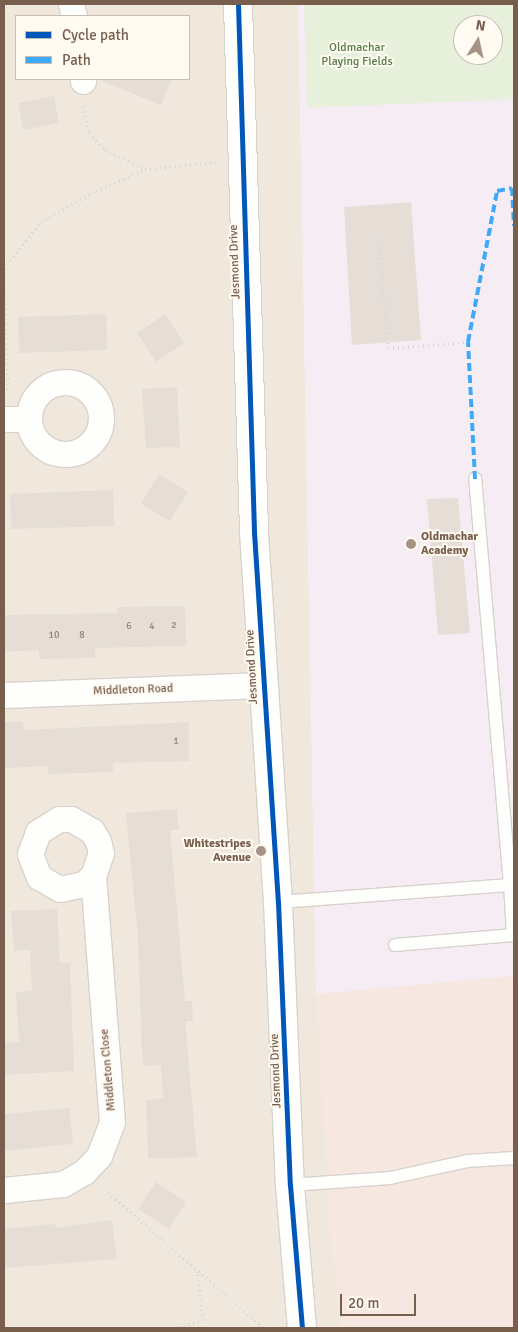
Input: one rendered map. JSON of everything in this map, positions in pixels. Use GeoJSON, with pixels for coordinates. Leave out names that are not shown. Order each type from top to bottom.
{"type":"FeatureCollection","features":[{"type":"Feature","properties":{"kind":"street","name":"Jesmond Drive"},"geometry":{"type":"LineString","coordinates":[[238,4],[254,532],[278,902],[290,1185],[302,1328]]}},
{"type":"Feature","properties":{"kind":"street","name":"Middleton Road"},"geometry":{"type":"LineString","coordinates":[[4,694],[263,685]]}},
{"type":"Feature","properties":{"kind":"street","name":"Middleton Close"},"geometry":{"type":"LineString","coordinates":[[4,1190],[63,1184],[84,1172],[99,1156],[112,1122],[93,876]]}},
{"type":"Feature","properties":{"kind":"lane"},"geometry":{"type":"LineString","coordinates":[[396,945],[514,935],[512,885],[475,479]]}},
{"type":"Feature","properties":{"kind":"lane"},"geometry":{"type":"LineString","coordinates":[[278,902],[512,885]]}},
{"type":"Feature","properties":{"kind":"lane"},"geometry":{"type":"LineString","coordinates":[[290,1185],[390,1178],[467,1161],[514,1158]]}},
{"type":"Feature","properties":{"kind":"path"},"geometry":{"type":"LineString","coordinates":[[83,80],[83,113],[89,133],[105,150],[145,169]]}},
{"type":"Feature","properties":{"kind":"path"},"geometry":{"type":"LineString","coordinates":[[14,419],[4,268],[41,222],[96,190],[145,169],[243,159]]}},
{"type":"Feature","properties":{"kind":"path"},"geometry":{"type":"LineString","coordinates":[[379,238],[388,348],[468,342]]}},
{"type":"Feature","properties":{"kind":"path"},"geometry":{"type":"LineString","coordinates":[[84,1172],[264,1328]]}},
{"type":"Feature","properties":{"kind":"path"},"geometry":{"type":"LineString","coordinates":[[174,1328],[203,1320],[197,1270]]}},
{"type":"Feature","properties":{"kind":"shaded area"},"geometry":{"type":"Polygon","coordinates":[[[4,4],[514,4],[514,1328],[4,1328],[4,4]]]}},
{"type":"Feature","properties":{"kind":"shaded area","name":"Oldmachar Academy"},"geometry":{"type":"Polygon","coordinates":[[[298,4],[514,4],[514,976],[316,994],[298,4]]]}},
{"type":"Feature","properties":{"kind":"shaded area"},"geometry":{"type":"Polygon","coordinates":[[[514,976],[514,1328],[341,1328],[331,1243],[316,994],[514,976]]]}},
{"type":"Feature","properties":{"kind":"green space","name":"Oldmachar Playing Fields"},"geometry":{"type":"Polygon","coordinates":[[[304,4],[514,4],[514,99],[307,108],[304,4]]]}},
{"type":"Feature","properties":{"kind":"building"},"geometry":{"type":"Polygon","coordinates":[[[99,80],[172,80],[161,105],[99,80]]]}},
{"type":"Feature","properties":{"kind":"building"},"geometry":{"type":"Polygon","coordinates":[[[54,96],[59,123],[23,130],[18,103],[54,96]]]}},
{"type":"Feature","properties":{"kind":"building"},"geometry":{"type":"Polygon","coordinates":[[[411,202],[421,340],[352,345],[344,207],[411,202]]]}},
{"type":"Feature","properties":{"kind":"building"},"geometry":{"type":"Polygon","coordinates":[[[106,314],[107,350],[19,353],[18,317],[106,314]]]}},
{"type":"Feature","properties":{"kind":"building"},"geometry":{"type":"Polygon","coordinates":[[[165,314],[184,343],[156,362],[137,333],[165,314]]]}},
{"type":"Feature","properties":{"kind":"building"},"geometry":{"type":"Polygon","coordinates":[[[177,387],[180,447],[146,448],[142,389],[177,387]]]}},
{"type":"Feature","properties":{"kind":"building"},"geometry":{"type":"Polygon","coordinates":[[[159,474],[188,492],[170,521],[141,504],[159,474]]]}},
{"type":"Feature","properties":{"kind":"building"},"geometry":{"type":"Polygon","coordinates":[[[113,490],[114,526],[11,529],[10,494],[113,490]]]}},
{"type":"Feature","properties":{"kind":"building"},"geometry":{"type":"Polygon","coordinates":[[[458,498],[470,633],[438,635],[427,499],[458,498]]]}},
{"type":"Feature","properties":{"kind":"building"},"geometry":{"type":"Polygon","coordinates":[[[185,606],[186,646],[95,648],[95,658],[39,659],[39,650],[4,652],[4,615],[117,613],[117,607],[185,606]]]}},
{"type":"Feature","properties":{"kind":"building"},"geometry":{"type":"Polygon","coordinates":[[[4,722],[23,722],[24,730],[189,722],[189,761],[113,763],[113,772],[48,774],[48,766],[4,768],[4,722]]]}},
{"type":"Feature","properties":{"kind":"building"},"geometry":{"type":"Polygon","coordinates":[[[177,809],[179,830],[170,830],[185,1001],[192,1001],[193,1021],[185,1021],[197,1157],[148,1159],[146,1100],[163,1098],[161,1065],[144,1066],[142,1056],[138,939],[126,813],[177,809]]]}},
{"type":"Feature","properties":{"kind":"building"},"geometry":{"type":"Polygon","coordinates":[[[57,909],[60,963],[70,963],[74,1071],[4,1075],[4,1043],[19,1042],[16,992],[32,991],[30,950],[14,951],[11,911],[57,909]]]}},
{"type":"Feature","properties":{"kind":"building"},"geometry":{"type":"Polygon","coordinates":[[[69,1108],[73,1144],[4,1151],[4,1114],[69,1108]]]}},
{"type":"Feature","properties":{"kind":"building"},"geometry":{"type":"Polygon","coordinates":[[[156,1182],[186,1202],[169,1229],[138,1209],[156,1182]]]}},
{"type":"Feature","properties":{"kind":"building"},"geometry":{"type":"Polygon","coordinates":[[[112,1220],[117,1259],[4,1268],[4,1229],[55,1224],[56,1228],[112,1220]]]}},
{"type":"Feature","properties":{"kind":"marked path"},"geometry":{"type":"LineString","coordinates":[[475,479],[468,342],[497,191],[512,188],[514,226]]}},
{"type":"Feature","properties":{"kind":"cycle path"},"geometry":{"type":"LineString","coordinates":[[238,4],[254,532],[278,902],[290,1185],[302,1328]]}},
{"type":"Feature","properties":{"kind":"place","name":"Oldmachar Academy"},"geometry":{"type":"Point","coordinates":[411,544]}},
{"type":"Feature","properties":{"kind":"place","name":"Whitestripes Avenue"},"geometry":{"type":"Point","coordinates":[261,851]}}]}
